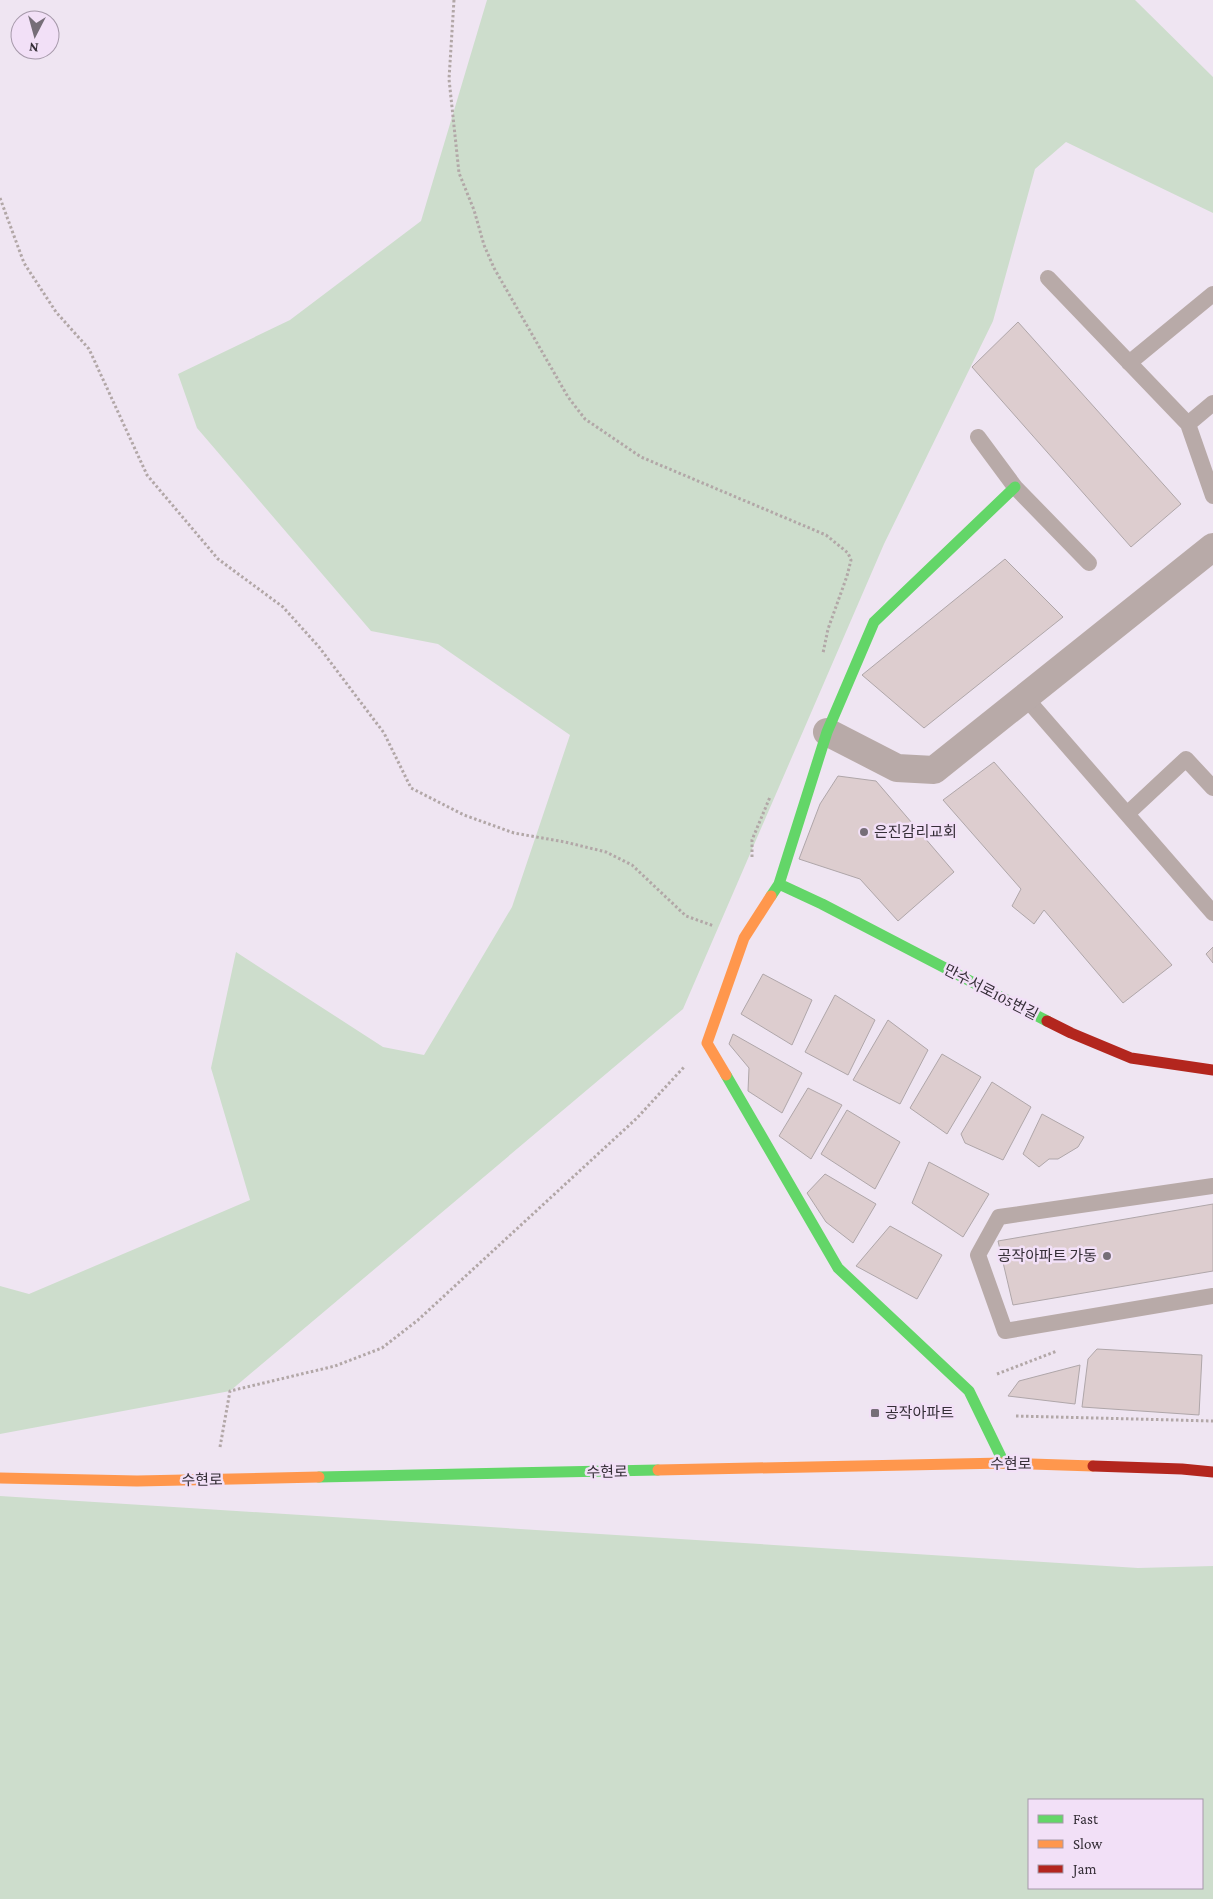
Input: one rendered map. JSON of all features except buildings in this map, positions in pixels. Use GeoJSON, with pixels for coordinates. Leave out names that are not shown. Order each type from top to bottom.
{"type":"FeatureCollection","features":[{"type":"Feature","properties":{"kind":"street"},"geometry":{"type":"LineString","coordinates":[[1004,1463],[969,1391],[838,1268],[707,1043],[744,938],[780,884],[827,732],[874,622],[1015,487]]}},
{"type":"Feature","properties":{"kind":"street"},"geometry":{"type":"LineString","coordinates":[[827,732],[897,768],[934,770],[1213,547]]}},
{"type":"Feature","properties":{"kind":"street","name":"만수서로105번길"},"geometry":{"type":"LineString","coordinates":[[780,884],[1071,1033],[1131,1058],[1184,1068],[1213,1070]]}},
{"type":"Feature","properties":{"kind":"street","name":"수현로"},"geometry":{"type":"LineString","coordinates":[[0,1478],[137,1481],[215,1480],[1004,1463],[1182,1469],[1213,1472]]}},
{"type":"Feature","properties":{"kind":"lane"},"geometry":{"type":"LineString","coordinates":[[1048,278],[1188,424],[1213,496]]}},
{"type":"Feature","properties":{"kind":"lane"},"geometry":{"type":"LineString","coordinates":[[1130,363],[1213,294]]}},
{"type":"Feature","properties":{"kind":"lane"},"geometry":{"type":"LineString","coordinates":[[1188,424],[1213,403]]}},
{"type":"Feature","properties":{"kind":"lane"},"geometry":{"type":"LineString","coordinates":[[978,437],[1015,487],[1089,563]]}},
{"type":"Feature","properties":{"kind":"lane"},"geometry":{"type":"LineString","coordinates":[[1025,697],[1213,913]]}},
{"type":"Feature","properties":{"kind":"lane"},"geometry":{"type":"LineString","coordinates":[[1127,814],[1186,759],[1213,788]]}},
{"type":"Feature","properties":{"kind":"lane"},"geometry":{"type":"LineString","coordinates":[[1213,1186],[1000,1216],[978,1255],[1006,1331],[1213,1296]]}},
{"type":"Feature","properties":{"kind":"path"},"geometry":{"type":"LineString","coordinates":[[454,0],[449,78],[459,173],[494,268],[568,397],[585,419],[641,456],[826,535],[848,553],[851,560],[828,629],[823,658]]}},
{"type":"Feature","properties":{"kind":"path"},"geometry":{"type":"LineString","coordinates":[[0,198],[24,263],[56,312],[89,349],[147,475],[218,558],[283,607],[319,647],[384,733],[411,788],[464,815],[514,833],[565,842],[606,852],[632,865],[686,916],[744,938]]}},
{"type":"Feature","properties":{"kind":"path"},"geometry":{"type":"LineString","coordinates":[[751,859],[752,840],[771,795]]}},
{"type":"Feature","properties":{"kind":"path"},"geometry":{"type":"LineString","coordinates":[[215,1480],[230,1390],[335,1366],[382,1348],[418,1320],[637,1118],[672,1081]]}},
{"type":"Feature","properties":{"kind":"path"},"geometry":{"type":"LineString","coordinates":[[996,1374],[1065,1348]]}},
{"type":"Feature","properties":{"kind":"path"},"geometry":{"type":"LineString","coordinates":[[1012,1416],[1213,1421]]}},
{"type":"Feature","properties":{"kind":"green space"},"geometry":{"type":"Polygon","coordinates":[[[487,0],[1135,0],[1213,77],[1213,213],[1066,142],[1035,169],[993,321],[884,544],[683,1009],[230,1391],[0,1434],[0,1286],[29,1294],[250,1200],[211,1068],[236,952],[383,1047],[424,1055],[512,907],[570,735],[438,644],[371,631],[197,428],[178,374],[290,320],[421,221],[487,0]]]}},
{"type":"Feature","properties":{"kind":"green space"},"geometry":{"type":"Polygon","coordinates":[[[0,1496],[1138,1568],[1213,1566],[1213,1899],[0,1899],[0,1496]]]}},
{"type":"Feature","properties":{"kind":"traffic: fast"},"geometry":{"type":"LineString","coordinates":[[771,896],[779,884],[827,732],[874,622],[1015,487]]}},
{"type":"Feature","properties":{"kind":"traffic: fast"},"geometry":{"type":"LineString","coordinates":[[779,884],[822,904],[1047,1021]]}},
{"type":"Feature","properties":{"kind":"traffic: fast"},"geometry":{"type":"LineString","coordinates":[[726,1075],[838,1268],[969,1391],[1004,1463]]}},
{"type":"Feature","properties":{"kind":"traffic: fast"},"geometry":{"type":"LineString","coordinates":[[319,1477],[658,1470]]}},
{"type":"Feature","properties":{"kind":"traffic: slow"},"geometry":{"type":"LineString","coordinates":[[726,1075],[707,1043],[744,938],[771,896]]}},
{"type":"Feature","properties":{"kind":"traffic: slow"},"geometry":{"type":"LineString","coordinates":[[658,1470],[1004,1463],[1093,1466]]}},
{"type":"Feature","properties":{"kind":"traffic: slow"},"geometry":{"type":"LineString","coordinates":[[0,1478],[137,1481],[319,1477]]}},
{"type":"Feature","properties":{"kind":"traffic: jam"},"geometry":{"type":"LineString","coordinates":[[1047,1021],[1131,1058],[1213,1070]]}},
{"type":"Feature","properties":{"kind":"traffic: jam"},"geometry":{"type":"LineString","coordinates":[[1093,1466],[1213,1472]]}},
{"type":"Feature","properties":{"kind":"place","name":"은진감리교회"},"geometry":{"type":"Point","coordinates":[864,832]}},
{"type":"Feature","properties":{"kind":"place","name":"공작아파트 가동"},"geometry":{"type":"Point","coordinates":[1107,1256]}},
{"type":"Feature","properties":{"kind":"place","name":"공작아파트"},"geometry":{"type":"Point","coordinates":[875,1413]}}]}
